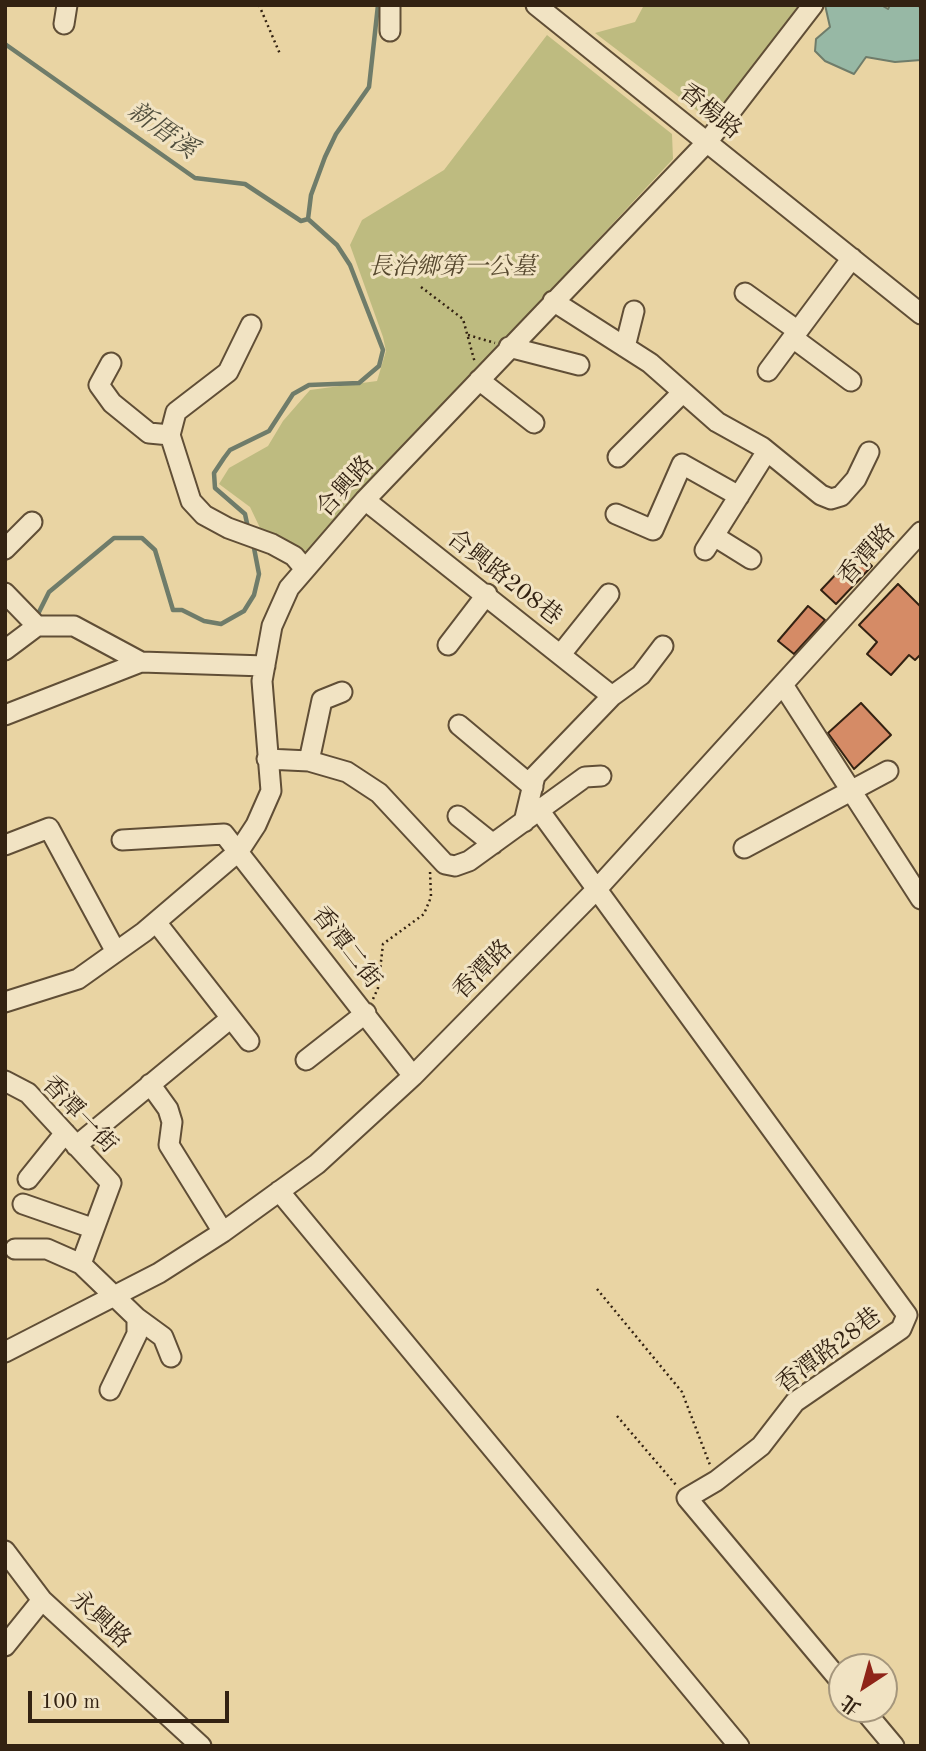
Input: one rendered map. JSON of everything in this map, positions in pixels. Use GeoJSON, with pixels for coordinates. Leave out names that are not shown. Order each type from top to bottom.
{"type":"FeatureCollection","features":[{"type":"Feature","properties":{"kind":"street"},"geometry":{"type":"LineString","coordinates":[[390,5],[390,31]]}},
{"type":"Feature","properties":{"kind":"street","name":"香楊路"},"geometry":{"type":"LineString","coordinates":[[536,5],[921,314]]}},
{"type":"Feature","properties":{"kind":"street","name":"合興路"},"geometry":{"type":"LineString","coordinates":[[5,1002],[78,979],[156,922],[239,851],[256,825],[271,791],[262,681],[272,626],[289,588],[365,500],[708,141],[813,5]]}},
{"type":"Feature","properties":{"kind":"street"},"geometry":{"type":"LineString","coordinates":[[768,371],[852,258]]}},
{"type":"Feature","properties":{"kind":"street"},"geometry":{"type":"LineString","coordinates":[[745,293],[851,381]]}},
{"type":"Feature","properties":{"kind":"street"},"geometry":{"type":"LineString","coordinates":[[553,301],[650,363],[717,422],[767,451],[800,480],[831,499],[841,496],[856,480],[869,452]]}},
{"type":"Feature","properties":{"kind":"street"},"geometry":{"type":"LineString","coordinates":[[625,347],[634,311]]}},
{"type":"Feature","properties":{"kind":"street"},"geometry":{"type":"LineString","coordinates":[[251,325],[228,372],[176,412],[170,435],[191,501],[204,515],[228,528],[283,550],[294,556],[305,569]]}},
{"type":"Feature","properties":{"kind":"street"},"geometry":{"type":"LineString","coordinates":[[509,347],[579,365]]}},
{"type":"Feature","properties":{"kind":"street"},"geometry":{"type":"LineString","coordinates":[[111,363],[99,385],[112,403],[149,433],[170,435]]}},
{"type":"Feature","properties":{"kind":"street"},"geometry":{"type":"LineString","coordinates":[[479,380],[534,423]]}},
{"type":"Feature","properties":{"kind":"street"},"geometry":{"type":"LineString","coordinates":[[618,457],[683,392]]}},
{"type":"Feature","properties":{"kind":"street"},"geometry":{"type":"LineString","coordinates":[[751,559],[709,543],[767,451]]}},
{"type":"Feature","properties":{"kind":"street"},"geometry":{"type":"LineString","coordinates":[[616,514],[653,530],[682,464],[739,496]]}},
{"type":"Feature","properties":{"kind":"street","name":"合興路208巷"},"geometry":{"type":"LineString","coordinates":[[365,500],[487,594],[611,695]]}},
{"type":"Feature","properties":{"kind":"street"},"geometry":{"type":"LineString","coordinates":[[5,549],[32,522]]}},
{"type":"Feature","properties":{"kind":"street","name":"香潭路"},"geometry":{"type":"LineString","coordinates":[[5,1352],[159,1273],[223,1232],[317,1164],[413,1076],[596,890],[921,532]]}},
{"type":"Feature","properties":{"kind":"street"},"geometry":{"type":"LineString","coordinates":[[5,593],[37,626]]}},
{"type":"Feature","properties":{"kind":"street"},"geometry":{"type":"LineString","coordinates":[[448,645],[487,594]]}},
{"type":"Feature","properties":{"kind":"street"},"geometry":{"type":"LineString","coordinates":[[561,654],[609,594]]}},
{"type":"Feature","properties":{"kind":"street"},"geometry":{"type":"LineString","coordinates":[[5,650],[37,626],[74,626],[141,662]]}},
{"type":"Feature","properties":{"kind":"street"},"geometry":{"type":"LineString","coordinates":[[596,890],[531,816],[536,776],[611,695],[641,675],[663,646]]}},
{"type":"Feature","properties":{"kind":"street"},"geometry":{"type":"LineString","coordinates":[[5,715],[141,662],[265,666]]}},
{"type":"Feature","properties":{"kind":"street"},"geometry":{"type":"LineString","coordinates":[[783,685],[921,899]]}},
{"type":"Feature","properties":{"kind":"street"},"geometry":{"type":"LineString","coordinates":[[309,761],[322,700],[342,692]]}},
{"type":"Feature","properties":{"kind":"street"},"geometry":{"type":"LineString","coordinates":[[459,725],[533,787]]}},
{"type":"Feature","properties":{"kind":"street"},"geometry":{"type":"LineString","coordinates":[[267,759],[309,761],[348,772],[379,793],[445,864],[455,866],[469,862],[585,777],[601,776]]}},
{"type":"Feature","properties":{"kind":"street"},"geometry":{"type":"LineString","coordinates":[[744,848],[888,771]]}},
{"type":"Feature","properties":{"kind":"street"},"geometry":{"type":"LineString","coordinates":[[458,816],[493,844]]}},
{"type":"Feature","properties":{"kind":"street"},"geometry":{"type":"LineString","coordinates":[[5,845],[49,828],[116,952]]}},
{"type":"Feature","properties":{"kind":"street"},"geometry":{"type":"LineString","coordinates":[[122,840],[224,834],[239,851]]}},
{"type":"Feature","properties":{"kind":"street","name":"香潭二街"},"geometry":{"type":"LineString","coordinates":[[239,851],[413,1076]]}},
{"type":"Feature","properties":{"kind":"street","name":"香潭路28巷"},"geometry":{"type":"LineString","coordinates":[[596,890],[907,1315],[901,1329],[795,1402],[761,1446],[716,1481],[687,1498]]}},
{"type":"Feature","properties":{"kind":"street"},"geometry":{"type":"LineString","coordinates":[[156,922],[249,1041]]}},
{"type":"Feature","properties":{"kind":"street"},"geometry":{"type":"LineString","coordinates":[[306,1060],[366,1013]]}},
{"type":"Feature","properties":{"kind":"street"},"geometry":{"type":"LineString","coordinates":[[28,1180],[70,1140],[150,1084],[231,1018]]}},
{"type":"Feature","properties":{"kind":"street"},"geometry":{"type":"LineString","coordinates":[[150,1084],[168,1109],[172,1122],[169,1145],[223,1232]]}},
{"type":"Feature","properties":{"kind":"street","name":"香潭一街"},"geometry":{"type":"LineString","coordinates":[[7,1085],[28,1093],[111,1183],[92,1228],[81,1264]]}},
{"type":"Feature","properties":{"kind":"street"},"geometry":{"type":"LineString","coordinates":[[279,1191],[739,1746]]}},
{"type":"Feature","properties":{"kind":"street"},"geometry":{"type":"LineString","coordinates":[[23,1204],[92,1228]]}},
{"type":"Feature","properties":{"kind":"street"},"geometry":{"type":"LineString","coordinates":[[16,1249],[47,1249],[81,1264],[112,1296],[163,1337],[172,1357]]}},
{"type":"Feature","properties":{"kind":"street"},"geometry":{"type":"LineString","coordinates":[[110,1390],[137,1334],[137,1318]]}},
{"type":"Feature","properties":{"kind":"street"},"geometry":{"type":"LineString","coordinates":[[687,1498],[828,1666]]}},
{"type":"Feature","properties":{"kind":"street","name":"永興路"},"geometry":{"type":"LineString","coordinates":[[5,1552],[43,1600],[201,1746]]}},
{"type":"Feature","properties":{"kind":"street"},"geometry":{"type":"LineString","coordinates":[[5,1646],[43,1600]]}},
{"type":"Feature","properties":{"kind":"street"},"geometry":{"type":"LineString","coordinates":[[875,1723],[894,1746]]}},
{"type":"Feature","properties":{"kind":"path"},"geometry":{"type":"LineString","coordinates":[[259,5],[280,54]]}},
{"type":"Feature","properties":{"kind":"path"},"geometry":{"type":"LineString","coordinates":[[421,287],[463,319],[479,380]]}},
{"type":"Feature","properties":{"kind":"path"},"geometry":{"type":"LineString","coordinates":[[468,335],[509,347]]}},
{"type":"Feature","properties":{"kind":"path"},"geometry":{"type":"LineString","coordinates":[[366,1013],[378,988],[383,944],[424,914],[430,897],[430,850]]}},
{"type":"Feature","properties":{"kind":"path"},"geometry":{"type":"LineString","coordinates":[[597,1289],[682,1392],[716,1481]]}},
{"type":"Feature","properties":{"kind":"path"},"geometry":{"type":"LineString","coordinates":[[617,1416],[687,1498]]}},
{"type":"Feature","properties":{"kind":"green space"},"geometry":{"type":"Polygon","coordinates":[[[644,5],[808,5],[712,122],[595,33],[635,22],[644,5]]]}},
{"type":"Feature","properties":{"kind":"green space","name":"長治鄉第一公墓"},"geometry":{"type":"Polygon","coordinates":[[[547,35],[672,134],[673,159],[305,553],[261,530],[250,507],[219,484],[229,468],[268,446],[283,421],[310,390],[377,381],[386,351],[350,245],[362,220],[444,170],[547,35]]]}},
{"type":"Feature","properties":{"kind":"shaded area"},"geometry":{"type":"Polygon","coordinates":[[[825,5],[881,5],[888,9],[890,5],[917,5],[921,8],[921,60],[895,62],[866,57],[854,74],[825,61],[815,51],[816,39],[830,27],[825,5]]]}},
{"type":"Feature","properties":{"kind":"building"},"geometry":{"type":"Polygon","coordinates":[[[857,552],[872,566],[836,604],[821,590],[857,552]]]}},
{"type":"Feature","properties":{"kind":"building"},"geometry":{"type":"Polygon","coordinates":[[[898,584],[921,607],[921,654],[915,660],[909,655],[891,675],[867,654],[877,642],[859,625],[898,584]]]}},
{"type":"Feature","properties":{"kind":"building"},"geometry":{"type":"Polygon","coordinates":[[[808,606],[825,620],[794,654],[778,641],[808,606]]]}},
{"type":"Feature","properties":{"kind":"building"},"geometry":{"type":"Polygon","coordinates":[[[861,703],[891,735],[854,769],[828,733],[861,703]]]}},
{"type":"Feature","properties":{"kind":"waterway"},"geometry":{"type":"LineString","coordinates":[[248,528],[245,514],[215,488],[214,473],[230,450],[269,431],[293,394],[309,385],[359,383],[379,366],[383,350],[350,265],[337,245],[308,219],[311,195],[325,157],[336,134],[369,87],[378,5]]}},
{"type":"Feature","properties":{"kind":"waterway","name":"新厝溪"},"geometry":{"type":"LineString","coordinates":[[5,44],[195,178],[245,184],[301,221],[308,219]]}},
{"type":"Feature","properties":{"kind":"waterway"},"geometry":{"type":"LineString","coordinates":[[39,612],[49,592],[114,538],[142,538],[155,550],[173,610],[182,610],[204,621],[221,624],[244,611],[254,595],[259,574],[254,548]]}}]}
